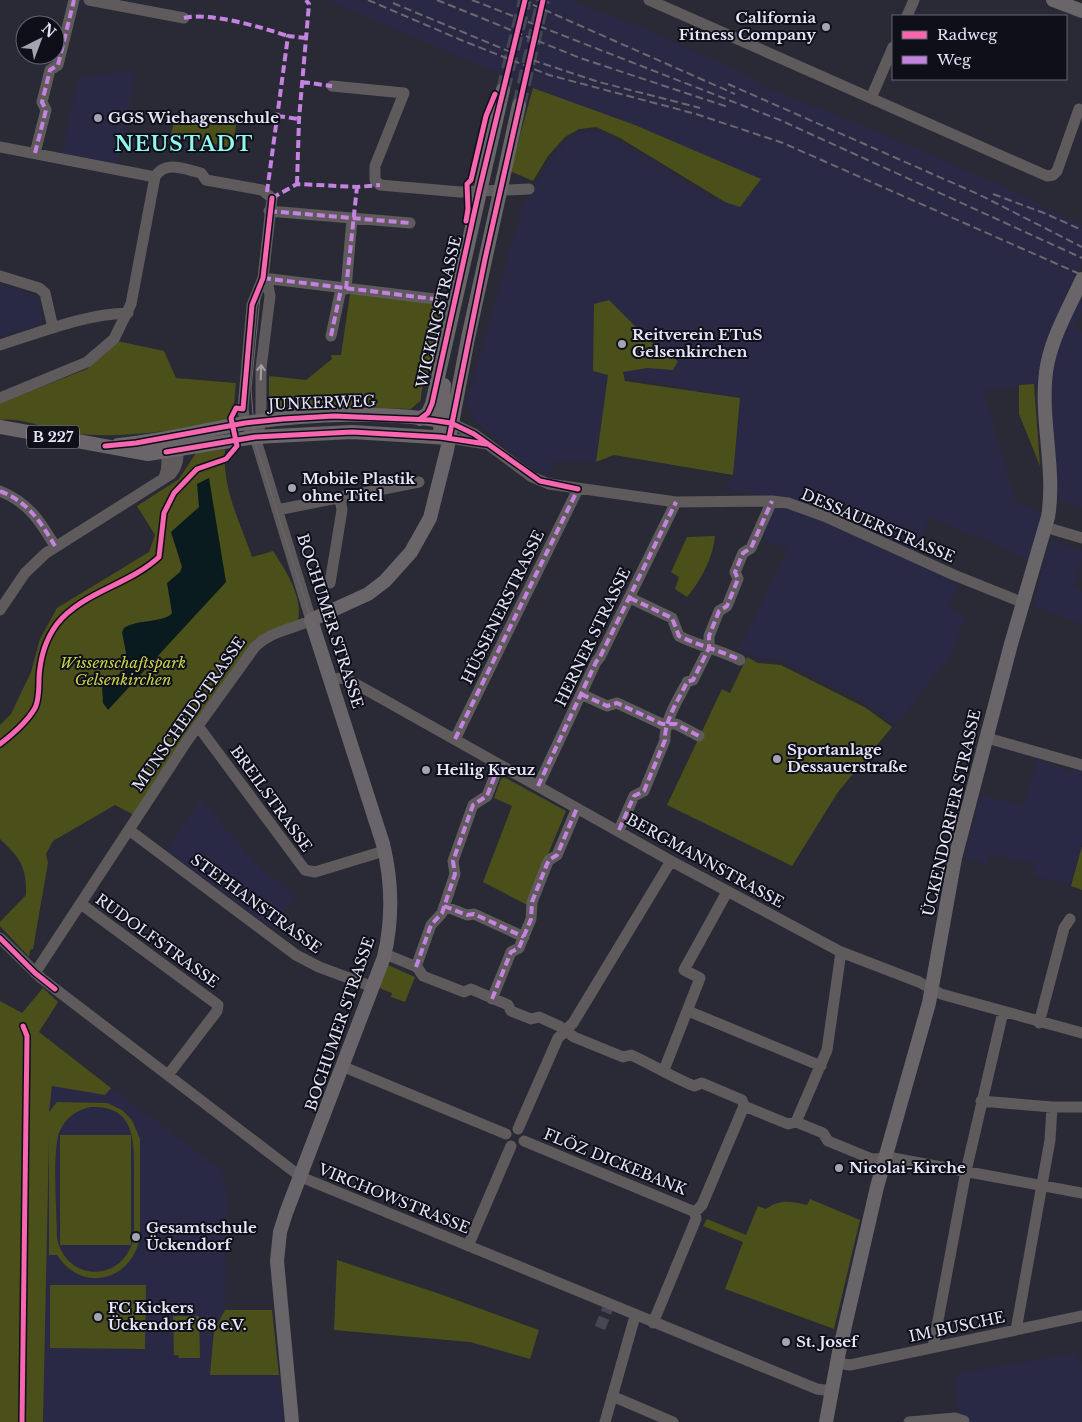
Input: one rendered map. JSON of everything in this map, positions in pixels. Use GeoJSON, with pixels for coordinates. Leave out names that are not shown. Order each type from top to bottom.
{"type":"FeatureCollection","features":[{"type":"Feature","properties":{"kind":"main road"},"geometry":{"type":"LineString","coordinates":[[1053,0],[1082,11]]}},
{"type":"Feature","properties":{"kind":"main road","name":"WICKINGSTRASSE"},"geometry":{"type":"LineString","coordinates":[[420,419],[430,409],[503,90]]}},
{"type":"Feature","properties":{"kind":"main road","name":"WICKINGSTRASSE"},"geometry":{"type":"LineString","coordinates":[[444,438],[446,422],[519,106]]}},
{"type":"Feature","properties":{"kind":"main road","name":"ÜCKENDORFER STRASSE"},"geometry":{"type":"LineString","coordinates":[[826,1422],[850,1302],[886,1158],[914,1060],[931,987],[955,858],[1045,527],[1050,503],[1046,428],[1046,370],[1054,344],[1082,279]]}},
{"type":"Feature","properties":{"kind":"main road","name":"WICKINGSTRASSE"},"geometry":{"type":"LineString","coordinates":[[445,349],[446,422]]}},
{"type":"Feature","properties":{"kind":"main road","name":"JUNKERWEG"},"geometry":{"type":"LineString","coordinates":[[105,446],[261,421],[334,416],[420,419],[446,422]]}},
{"type":"Feature","properties":{"kind":"main road","name":"JUNKERWEG"},"geometry":{"type":"LineString","coordinates":[[0,427],[139,453],[172,451],[255,437],[352,432],[444,438]]}},
{"type":"Feature","properties":{"kind":"main road","name":"MUNSCHEIDSTRASSE"},"geometry":{"type":"LineString","coordinates":[[311,620],[368,594],[395,572],[411,552],[430,518],[440,476],[444,438]]}},
{"type":"Feature","properties":{"kind":"main road","name":"BOCHUMER STRASSE"},"geometry":{"type":"LineString","coordinates":[[292,1422],[277,1261],[280,1232],[344,1067],[385,954],[390,927],[390,892],[384,851],[311,620]]}},
{"type":"Feature","properties":{"kind":"street"},"geometry":{"type":"LineString","coordinates":[[36,153],[46,110],[42,102],[50,70],[58,65],[74,0]]}},
{"type":"Feature","properties":{"kind":"street"},"geometry":{"type":"LineString","coordinates":[[88,0],[184,18]]}},
{"type":"Feature","properties":{"kind":"street"},"geometry":{"type":"LineString","coordinates":[[649,0],[1048,176],[1053,175],[1057,171],[1079,109]]}},
{"type":"Feature","properties":{"kind":"street"},"geometry":{"type":"LineString","coordinates":[[907,15],[914,0]]}},
{"type":"Feature","properties":{"kind":"street"},"geometry":{"type":"LineString","coordinates":[[871,98],[892,49]]}},
{"type":"Feature","properties":{"kind":"street"},"geometry":{"type":"LineString","coordinates":[[332,86],[404,93],[375,166],[375,180],[380,184],[460,192],[528,189]]}},
{"type":"Feature","properties":{"kind":"street"},"geometry":{"type":"LineString","coordinates":[[0,146],[154,177]]}},
{"type":"Feature","properties":{"kind":"street"},"geometry":{"type":"LineString","coordinates":[[0,398],[64,373],[99,353],[114,339],[128,313],[154,177],[159,170],[167,166],[201,173],[206,180],[262,190],[272,198],[263,278],[252,305],[244,388],[245,423]]}},
{"type":"Feature","properties":{"kind":"street"},"geometry":{"type":"LineString","coordinates":[[269,212],[410,223]]}},
{"type":"Feature","properties":{"kind":"street"},"geometry":{"type":"LineString","coordinates":[[331,336],[344,289],[352,219]]}},
{"type":"Feature","properties":{"kind":"street"},"geometry":{"type":"LineString","coordinates":[[0,276],[39,288],[45,292],[53,328]]}},
{"type":"Feature","properties":{"kind":"street"},"geometry":{"type":"LineString","coordinates":[[263,278],[435,299]]}},
{"type":"Feature","properties":{"kind":"street"},"geometry":{"type":"LineString","coordinates":[[255,437],[261,421],[261,368],[270,296],[268,285],[263,278]]}},
{"type":"Feature","properties":{"kind":"street"},"geometry":{"type":"LineString","coordinates":[[0,345],[53,328],[114,314],[128,313]]}},
{"type":"Feature","properties":{"kind":"street","name":"DESSAUERSTRASSE"},"geometry":{"type":"LineString","coordinates":[[446,422],[474,434],[540,481],[578,489],[676,502],[772,501],[805,508],[954,575],[1024,603]]}},
{"type":"Feature","properties":{"kind":"street","name":"BOCHUMER STRASSE"},"geometry":{"type":"LineString","coordinates":[[245,423],[255,437],[311,620]]}},
{"type":"Feature","properties":{"kind":"street"},"geometry":{"type":"LineString","coordinates":[[0,610],[25,573],[55,546],[162,480],[168,468],[172,451],[170,437]]}},
{"type":"Feature","properties":{"kind":"street","name":"DESSAUERSTRASSE"},"geometry":{"type":"LineString","coordinates":[[444,438],[489,445]]}},
{"type":"Feature","properties":{"kind":"street"},"geometry":{"type":"LineString","coordinates":[[277,510],[419,482]]}},
{"type":"Feature","properties":{"kind":"street","name":"HÜSSENERSTRASSE"},"geometry":{"type":"LineString","coordinates":[[455,739],[578,489]]}},
{"type":"Feature","properties":{"kind":"street"},"geometry":{"type":"LineString","coordinates":[[0,491],[10,495],[38,517],[55,546]]}},
{"type":"Feature","properties":{"kind":"street"},"geometry":{"type":"LineString","coordinates":[[330,583],[342,510],[340,498]]}},
{"type":"Feature","properties":{"kind":"street"},"geometry":{"type":"LineString","coordinates":[[619,830],[634,796],[644,791],[665,740],[665,732],[686,684],[693,680],[709,648],[709,636],[719,611],[727,606],[738,578],[735,572],[743,553],[751,548],[772,501]]}},
{"type":"Feature","properties":{"kind":"street","name":"HERNER STRASSE"},"geometry":{"type":"LineString","coordinates":[[538,786],[581,694],[676,502]]}},
{"type":"Feature","properties":{"kind":"street"},"geometry":{"type":"LineString","coordinates":[[1045,527],[1082,538]]}},
{"type":"Feature","properties":{"kind":"street"},"geometry":{"type":"LineString","coordinates":[[630,598],[672,618],[679,636],[740,660]]}},
{"type":"Feature","properties":{"kind":"street","name":"MUNSCHEIDSTRASSE"},"geometry":{"type":"LineString","coordinates":[[35,973],[198,726],[260,641],[311,620]]}},
{"type":"Feature","properties":{"kind":"street","name":"BERGMANNSTRASSE"},"geometry":{"type":"LineString","coordinates":[[330,680],[347,679],[727,892],[841,952],[931,987],[941,994],[1039,1023],[1082,1033]]}},
{"type":"Feature","properties":{"kind":"street"},"geometry":{"type":"LineString","coordinates":[[581,694],[607,706],[617,703],[662,724],[676,724],[699,736]]}},
{"type":"Feature","properties":{"kind":"street","name":"BREILSTRASSE"},"geometry":{"type":"LineString","coordinates":[[198,726],[306,870],[315,872],[384,851]]}},
{"type":"Feature","properties":{"kind":"street"},"geometry":{"type":"LineString","coordinates":[[987,738],[1082,765]]}},
{"type":"Feature","properties":{"kind":"street"},"geometry":{"type":"LineString","coordinates":[[416,967],[431,925],[442,913],[455,874],[453,861],[473,805],[487,796],[499,765]]}},
{"type":"Feature","properties":{"kind":"street"},"geometry":{"type":"LineString","coordinates":[[492,999],[511,952],[519,948],[524,937],[531,919],[532,902],[547,864],[549,860],[557,855],[577,808]]}},
{"type":"Feature","properties":{"kind":"street","name":"STEPHANSTRASSE"},"geometry":{"type":"LineString","coordinates":[[129,830],[296,955],[319,967],[373,987]]}},
{"type":"Feature","properties":{"kind":"street"},"geometry":{"type":"LineString","coordinates":[[518,1129],[558,1038],[573,1023],[671,861]]}},
{"type":"Feature","properties":{"kind":"street"},"geometry":{"type":"LineString","coordinates":[[664,1070],[700,978],[684,970],[727,892]]}},
{"type":"Feature","properties":{"kind":"street","name":"RUDOLFSTRASSE"},"geometry":{"type":"LineString","coordinates":[[80,904],[218,1005],[217,1011],[168,1075]]}},
{"type":"Feature","properties":{"kind":"street"},"geometry":{"type":"LineString","coordinates":[[444,906],[467,915],[474,914],[524,937]]}},
{"type":"Feature","properties":{"kind":"street"},"geometry":{"type":"LineString","coordinates":[[1039,1023],[1064,928],[1070,919]]}},
{"type":"Feature","properties":{"kind":"street","name":"VIRCHOWSTRASSE"},"geometry":{"type":"LineString","coordinates":[[0,938],[35,973],[301,1177],[635,1316],[817,1389],[833,1391]]}},
{"type":"Feature","properties":{"kind":"street"},"geometry":{"type":"LineString","coordinates":[[796,1122],[827,1050],[841,952]]}},
{"type":"Feature","properties":{"kind":"street"},"geometry":{"type":"LineString","coordinates":[[385,954],[416,967],[422,976],[464,992],[471,989],[508,1005],[511,1011],[531,1019],[539,1018],[565,1030],[574,1037],[624,1057],[631,1055],[664,1070],[669,1076],[694,1086],[702,1083],[742,1100],[744,1106],[702,1205],[695,1212],[696,1219],[653,1323]]}},
{"type":"Feature","properties":{"kind":"street"},"geometry":{"type":"LineString","coordinates":[[688,1010],[821,1066]]}},
{"type":"Feature","properties":{"kind":"street"},"geometry":{"type":"LineString","coordinates":[[933,1347],[966,1171],[1003,1012]]}},
{"type":"Feature","properties":{"kind":"street"},"geometry":{"type":"LineString","coordinates":[[344,1067],[506,1134]]}},
{"type":"Feature","properties":{"kind":"street"},"geometry":{"type":"LineString","coordinates":[[981,1101],[1052,1107],[1082,1107]]}},
{"type":"Feature","properties":{"kind":"street"},"geometry":{"type":"LineString","coordinates":[[744,1106],[788,1124],[796,1122],[823,1133],[828,1141],[872,1160],[886,1158],[1082,1193]]}},
{"type":"Feature","properties":{"kind":"street"},"geometry":{"type":"LineString","coordinates":[[1016,1330],[1050,1140],[1052,1107]]}},
{"type":"Feature","properties":{"kind":"street"},"geometry":{"type":"LineString","coordinates":[[511,1146],[506,1140],[506,1134],[510,1130],[518,1129]]}},
{"type":"Feature","properties":{"kind":"street"},"geometry":{"type":"LineString","coordinates":[[511,1146],[520,1146],[524,1141],[524,1135],[518,1129]]}},
{"type":"Feature","properties":{"kind":"street","name":"FLÖZ DICKEBANK"},"geometry":{"type":"LineString","coordinates":[[524,1141],[695,1212]]}},
{"type":"Feature","properties":{"kind":"street"},"geometry":{"type":"LineString","coordinates":[[468,1246],[511,1146]]}},
{"type":"Feature","properties":{"kind":"street"},"geometry":{"type":"LineString","coordinates":[[605,1422],[635,1316]]}},
{"type":"Feature","properties":{"kind":"street","name":"IM BUSCHE"},"geometry":{"type":"LineString","coordinates":[[837,1363],[850,1365],[1082,1316]]}},
{"type":"Feature","properties":{"kind":"street"},"geometry":{"type":"LineString","coordinates":[[612,1396],[673,1422]]}},
{"type":"Feature","properties":{"kind":"street"},"geometry":{"type":"LineString","coordinates":[[909,1422],[956,1418],[964,1420]]}},
{"type":"Feature","properties":{"kind":"shaded area"},"geometry":{"type":"Polygon","coordinates":[[[327,0],[574,0],[574,3],[632,23],[744,73],[765,87],[869,128],[998,184],[1082,225],[1082,260],[1069,290],[1065,292],[1082,300],[1082,310],[1074,328],[1082,332],[1082,508],[1056,499],[1050,389],[1034,385],[1019,385],[984,391],[1016,503],[1044,513],[1028,560],[977,535],[972,536],[931,517],[908,560],[959,583],[949,606],[965,617],[952,653],[896,725],[867,703],[779,659],[758,658],[739,649],[788,549],[757,537],[773,498],[726,488],[733,475],[740,398],[624,377],[622,372],[634,369],[673,370],[678,361],[651,342],[608,300],[594,304],[608,374],[596,462],[555,461],[547,477],[518,459],[475,421],[466,404],[522,207],[543,171],[567,140],[578,133],[587,131],[604,133],[716,200],[740,206],[760,179],[635,125],[533,88],[327,0]]]}},
{"type":"Feature","properties":{"kind":"shaded area","name":"GGS Wiehagenschule"},"geometry":{"type":"Polygon","coordinates":[[[136,70],[117,169],[60,158],[79,78],[136,70]]]}},
{"type":"Feature","properties":{"kind":"shaded area"},"geometry":{"type":"Polygon","coordinates":[[[0,285],[39,296],[43,324],[0,337],[0,285]]]}},
{"type":"Feature","properties":{"kind":"shaded area"},"geometry":{"type":"Polygon","coordinates":[[[209,478],[226,582],[108,710],[103,703],[102,686],[126,669],[128,664],[122,632],[124,628],[136,623],[163,618],[172,613],[167,583],[180,572],[182,567],[171,532],[199,507],[197,484],[209,478]]]}},
{"type":"Feature","properties":{"kind":"shaded area"},"geometry":{"type":"Polygon","coordinates":[[[1050,539],[1082,551],[1082,560],[1073,588],[1082,591],[1082,624],[1033,606],[1050,539]]]}},
{"type":"Feature","properties":{"kind":"shaded area"},"geometry":{"type":"Polygon","coordinates":[[[1037,759],[1071,772],[1073,769],[1082,771],[1082,843],[1071,884],[1033,876],[1035,863],[990,855],[988,864],[963,859],[967,851],[980,795],[1024,805],[1037,759]]]}},
{"type":"Feature","properties":{"kind":"shaded area"},"geometry":{"type":"Polygon","coordinates":[[[201,800],[258,865],[295,896],[272,928],[167,851],[201,800]]]}},
{"type":"Feature","properties":{"kind":"shaded area","name":"Gesamtschule Ückendorf"},"geometry":{"type":"Polygon","coordinates":[[[52,1086],[105,1094],[111,1088],[222,1170],[227,1196],[225,1310],[214,1331],[210,1374],[279,1375],[285,1422],[43,1422],[50,1095],[52,1086]]]}},
{"type":"Feature","properties":{"kind":"shaded area"},"geometry":{"type":"Polygon","coordinates":[[[1076,1353],[1082,1365],[1082,1422],[941,1422],[959,1419],[955,1374],[1076,1353]]]}},
{"type":"Feature","properties":{"kind":"green space"},"geometry":{"type":"Polygon","coordinates":[[[533,88],[635,125],[761,179],[740,207],[725,202],[620,138],[596,127],[579,129],[565,137],[548,156],[533,181],[510,171],[533,88]]]}},
{"type":"Feature","properties":{"kind":"green space"},"geometry":{"type":"Polygon","coordinates":[[[176,113],[236,125],[233,148],[171,135],[176,113]]]}},
{"type":"Feature","properties":{"kind":"green space"},"geometry":{"type":"Polygon","coordinates":[[[350,294],[444,305],[431,358],[433,359],[422,390],[421,400],[411,409],[344,407],[276,410],[269,403],[269,376],[306,380],[332,359],[331,355],[341,355],[350,294]]]}},
{"type":"Feature","properties":{"kind":"green space"},"geometry":{"type":"Polygon","coordinates":[[[609,300],[651,342],[678,361],[673,370],[647,368],[623,372],[625,381],[740,398],[733,475],[614,455],[596,462],[608,375],[593,371],[594,304],[609,300]]]}},
{"type":"Feature","properties":{"kind":"green space"},"geometry":{"type":"Polygon","coordinates":[[[117,341],[164,351],[176,378],[236,383],[230,415],[222,422],[167,431],[113,435],[66,433],[19,421],[0,420],[0,403],[87,369],[117,341]]]}},
{"type":"Feature","properties":{"kind":"green space"},"geometry":{"type":"Polygon","coordinates":[[[1034,384],[1040,466],[1019,414],[1019,385],[1034,384]]]}},
{"type":"Feature","properties":{"kind":"green space","name":"Wissenschaftspark Gelsenkirchen"},"geometry":{"type":"Polygon","coordinates":[[[225,449],[226,478],[229,492],[252,557],[273,551],[288,575],[296,593],[299,612],[298,621],[270,630],[254,640],[136,816],[115,805],[53,841],[46,854],[48,863],[33,949],[30,950],[29,957],[0,926],[0,922],[26,895],[26,885],[21,864],[13,852],[0,839],[0,725],[11,714],[31,672],[40,639],[57,608],[149,552],[155,535],[137,506],[179,479],[196,453],[225,449]]]}},
{"type":"Feature","properties":{"kind":"green space"},"geometry":{"type":"Polygon","coordinates":[[[715,536],[706,568],[687,597],[675,589],[679,577],[671,572],[687,537],[715,536]]]}},
{"type":"Feature","properties":{"kind":"green space","name":"Sportanlage Dessauerstraße"},"geometry":{"type":"Polygon","coordinates":[[[747,657],[758,663],[781,665],[866,708],[892,727],[838,792],[792,866],[667,805],[722,689],[730,693],[747,657]]]}},
{"type":"Feature","properties":{"kind":"green space"},"geometry":{"type":"Polygon","coordinates":[[[504,777],[566,811],[527,905],[483,882],[512,806],[494,798],[501,779],[504,777]]]}},
{"type":"Feature","properties":{"kind":"green space"},"geometry":{"type":"Polygon","coordinates":[[[1082,846],[1082,890],[1071,886],[1082,846]]]}},
{"type":"Feature","properties":{"kind":"green space"},"geometry":{"type":"Polygon","coordinates":[[[388,965],[415,977],[405,1002],[391,997],[392,993],[379,988],[388,965]]]}},
{"type":"Feature","properties":{"kind":"green space"},"geometry":{"type":"Polygon","coordinates":[[[43,988],[58,1002],[39,1032],[111,1088],[105,1095],[52,1086],[49,1112],[57,1102],[107,1103],[122,1110],[132,1120],[140,1139],[140,1236],[135,1251],[128,1263],[117,1272],[105,1277],[92,1278],[80,1275],[67,1267],[57,1255],[49,1255],[49,1139],[43,1422],[0,1422],[0,1001],[22,1013],[43,988]],[[86,1108],[68,1119],[59,1133],[56,1154],[57,1238],[63,1253],[72,1264],[84,1270],[97,1272],[109,1269],[120,1262],[129,1251],[134,1235],[133,1140],[125,1120],[117,1112],[106,1108],[86,1108]]]}},
{"type":"Feature","properties":{"kind":"green space"},"geometry":{"type":"Polygon","coordinates":[[[60,1135],[131,1135],[131,1245],[60,1245],[60,1135]]]}},
{"type":"Feature","properties":{"kind":"green space"},"geometry":{"type":"Polygon","coordinates":[[[810,1199],[860,1220],[834,1329],[725,1289],[743,1242],[703,1226],[707,1219],[746,1235],[758,1206],[766,1209],[780,1202],[807,1205],[810,1199]]]}},
{"type":"Feature","properties":{"kind":"green space"},"geometry":{"type":"Polygon","coordinates":[[[337,1260],[440,1294],[539,1330],[530,1359],[470,1342],[334,1330],[337,1260]]]}},
{"type":"Feature","properties":{"kind":"green space","name":"FC Kickers Ückendorf 68 e.V."},"geometry":{"type":"Polygon","coordinates":[[[50,1285],[146,1285],[145,1349],[50,1348],[50,1285]]]}},
{"type":"Feature","properties":{"kind":"green space"},"geometry":{"type":"Polygon","coordinates":[[[225,1310],[272,1310],[279,1375],[210,1375],[214,1330],[225,1310]]]}},
{"type":"Feature","properties":{"kind":"green space"},"geometry":{"type":"Polygon","coordinates":[[[173,1316],[199,1316],[200,1358],[179,1358],[178,1355],[174,1355],[173,1316]]]}},
{"type":"Feature","properties":{"kind":"tunnel"},"geometry":{"type":"LineString","coordinates":[[503,90],[525,0]]}},
{"type":"Feature","properties":{"kind":"tunnel"},"geometry":{"type":"LineString","coordinates":[[519,105],[543,0]]}},
{"type":"Feature","properties":{"kind":"tunnel"},"geometry":{"type":"LineString","coordinates":[[600,1328],[609,1305]]}},
{"type":"Feature","properties":{"kind":"tram line"},"geometry":{"type":"LineString","coordinates":[[260,297],[251,389],[255,442],[381,841],[387,869],[389,898],[388,926],[383,955],[278,1236],[276,1270],[290,1422]]}},
{"type":"Feature","properties":{"kind":"railway"},"geometry":{"type":"LineString","coordinates":[[368,0],[549,75],[696,114],[783,143],[1082,275]]}},
{"type":"Feature","properties":{"kind":"railway"},"geometry":{"type":"LineString","coordinates":[[437,0],[580,58],[728,107]]}},
{"type":"Feature","properties":{"kind":"railway"},"geometry":{"type":"LineString","coordinates":[[472,0],[780,120],[1082,258]]}},
{"type":"Feature","properties":{"kind":"railway"},"geometry":{"type":"LineString","coordinates":[[522,0],[735,94]]}},
{"type":"Feature","properties":{"kind":"railway"},"geometry":{"type":"LineString","coordinates":[[393,3],[513,53]]}},
{"type":"Feature","properties":{"kind":"railway"},"geometry":{"type":"LineString","coordinates":[[532,60],[599,82],[700,108]]}},
{"type":"Feature","properties":{"kind":"railway"},"geometry":{"type":"LineString","coordinates":[[728,84],[978,194],[1082,247]]}},
{"type":"Feature","properties":{"kind":"railway"},"geometry":{"type":"LineString","coordinates":[[993,194],[1044,213],[1082,230]]}},
{"type":"Feature","properties":{"kind":"marked path"},"geometry":{"type":"LineString","coordinates":[[35,153],[46,110],[42,102],[50,70],[58,65],[74,0]]}},
{"type":"Feature","properties":{"kind":"marked path"},"geometry":{"type":"LineString","coordinates":[[297,184],[299,119],[309,4],[306,0]]}},
{"type":"Feature","properties":{"kind":"marked path"},"geometry":{"type":"LineString","coordinates":[[184,18],[207,17],[221,19],[288,36]]}},
{"type":"Feature","properties":{"kind":"marked path"},"geometry":{"type":"LineString","coordinates":[[267,192],[288,36],[306,38]]}},
{"type":"Feature","properties":{"kind":"marked path"},"geometry":{"type":"LineString","coordinates":[[302,82],[332,86]]}},
{"type":"Feature","properties":{"kind":"marked path"},"geometry":{"type":"LineString","coordinates":[[277,116],[299,119]]}},
{"type":"Feature","properties":{"kind":"marked path"},"geometry":{"type":"LineString","coordinates":[[272,198],[297,184],[357,187],[380,185]]}},
{"type":"Feature","properties":{"kind":"marked path"},"geometry":{"type":"LineString","coordinates":[[346,289],[357,187]]}},
{"type":"Feature","properties":{"kind":"marked path"},"geometry":{"type":"LineString","coordinates":[[269,211],[410,223]]}},
{"type":"Feature","properties":{"kind":"marked path"},"geometry":{"type":"LineString","coordinates":[[263,278],[435,299]]}},
{"type":"Feature","properties":{"kind":"marked path"},"geometry":{"type":"LineString","coordinates":[[331,336],[341,289]]}},
{"type":"Feature","properties":{"kind":"marked path"},"geometry":{"type":"LineString","coordinates":[[455,739],[578,489]]}},
{"type":"Feature","properties":{"kind":"marked path"},"geometry":{"type":"LineString","coordinates":[[0,491],[10,495],[26,507],[44,528],[55,546]]}},
{"type":"Feature","properties":{"kind":"marked path"},"geometry":{"type":"LineString","coordinates":[[619,830],[634,796],[644,791],[665,740],[667,725],[673,710],[687,682],[693,680],[709,648],[709,636],[719,611],[727,606],[738,579],[735,572],[743,553],[751,548],[772,501]]}},
{"type":"Feature","properties":{"kind":"marked path"},"geometry":{"type":"LineString","coordinates":[[538,786],[596,662],[676,502]]}},
{"type":"Feature","properties":{"kind":"marked path"},"geometry":{"type":"LineString","coordinates":[[630,598],[672,618],[679,636],[740,660]]}},
{"type":"Feature","properties":{"kind":"marked path"},"geometry":{"type":"LineString","coordinates":[[581,694],[607,706],[617,703],[662,724],[676,724],[699,736]]}},
{"type":"Feature","properties":{"kind":"marked path"},"geometry":{"type":"LineString","coordinates":[[416,967],[431,925],[442,913],[455,874],[453,861],[473,805],[487,796],[499,765]]}},
{"type":"Feature","properties":{"kind":"marked path"},"geometry":{"type":"LineString","coordinates":[[492,999],[511,952],[519,948],[531,919],[532,902],[547,864],[549,860],[557,855],[577,808]]}},
{"type":"Feature","properties":{"kind":"marked path"},"geometry":{"type":"LineString","coordinates":[[444,906],[467,915],[474,914],[524,937]]}},
{"type":"Feature","properties":{"kind":"cycle path"},"geometry":{"type":"LineString","coordinates":[[420,419],[428,413],[432,404],[479,191],[525,0]]}},
{"type":"Feature","properties":{"kind":"cycle path"},"geometry":{"type":"LineString","coordinates":[[449,438],[485,259],[543,0]]}},
{"type":"Feature","properties":{"kind":"cycle path"},"geometry":{"type":"LineString","coordinates":[[466,221],[468,209],[467,184],[471,180],[486,116],[495,94]]}},
{"type":"Feature","properties":{"kind":"cycle path"},"geometry":{"type":"LineString","coordinates":[[0,744],[19,728],[35,708],[38,698],[42,657],[46,643],[57,624],[79,604],[134,575],[159,557],[164,513],[174,493],[197,469],[226,459],[237,446],[231,418],[236,408],[243,409],[252,305],[263,278],[272,198]]}},
{"type":"Feature","properties":{"kind":"cycle path"},"geometry":{"type":"LineString","coordinates":[[105,446],[136,443],[245,423],[283,419],[334,416],[431,420],[451,423],[474,434],[540,481],[578,489]]}},
{"type":"Feature","properties":{"kind":"cycle path"},"geometry":{"type":"LineString","coordinates":[[166,452],[255,437],[352,432],[440,437],[486,444]]}},
{"type":"Feature","properties":{"kind":"cycle path"},"geometry":{"type":"LineString","coordinates":[[0,938],[35,973],[55,989]]}},
{"type":"Feature","properties":{"kind":"cycle path"},"geometry":{"type":"LineString","coordinates":[[22,1422],[27,1036],[23,1026]]}},
{"type":"Feature","properties":{"kind":"place","name":"California Fitness Company"},"geometry":{"type":"Point","coordinates":[826,27]}},
{"type":"Feature","properties":{"kind":"place","name":"GGS Wiehagenschule"},"geometry":{"type":"Point","coordinates":[98,118]}},
{"type":"Feature","properties":{"kind":"place","name":"Reitverein ETuS Gelsenkirchen"},"geometry":{"type":"Point","coordinates":[622,344]}},
{"type":"Feature","properties":{"kind":"place","name":"Mobile Plastik ohne Titel"},"geometry":{"type":"Point","coordinates":[292,488]}},
{"type":"Feature","properties":{"kind":"place","name":"Sportanlage Dessauerstraße"},"geometry":{"type":"Point","coordinates":[777,759]}},
{"type":"Feature","properties":{"kind":"place","name":"Heilig Kreuz"},"geometry":{"type":"Point","coordinates":[426,770]}},
{"type":"Feature","properties":{"kind":"place","name":"Nicolai-Kirche"},"geometry":{"type":"Point","coordinates":[839,1168]}},
{"type":"Feature","properties":{"kind":"place","name":"Gesamtschule Ückendorf"},"geometry":{"type":"Point","coordinates":[136,1237]}},
{"type":"Feature","properties":{"kind":"place","name":"FC Kickers Ückendorf 68 e.V."},"geometry":{"type":"Point","coordinates":[98,1317]}},
{"type":"Feature","properties":{"kind":"place","name":"St. Josef"},"geometry":{"type":"Point","coordinates":[786,1342]}},
{"type":"Feature","properties":{"kind":"district","name":"NEUSTADT"},"geometry":{"type":"Point","coordinates":[184,144]}}]}
